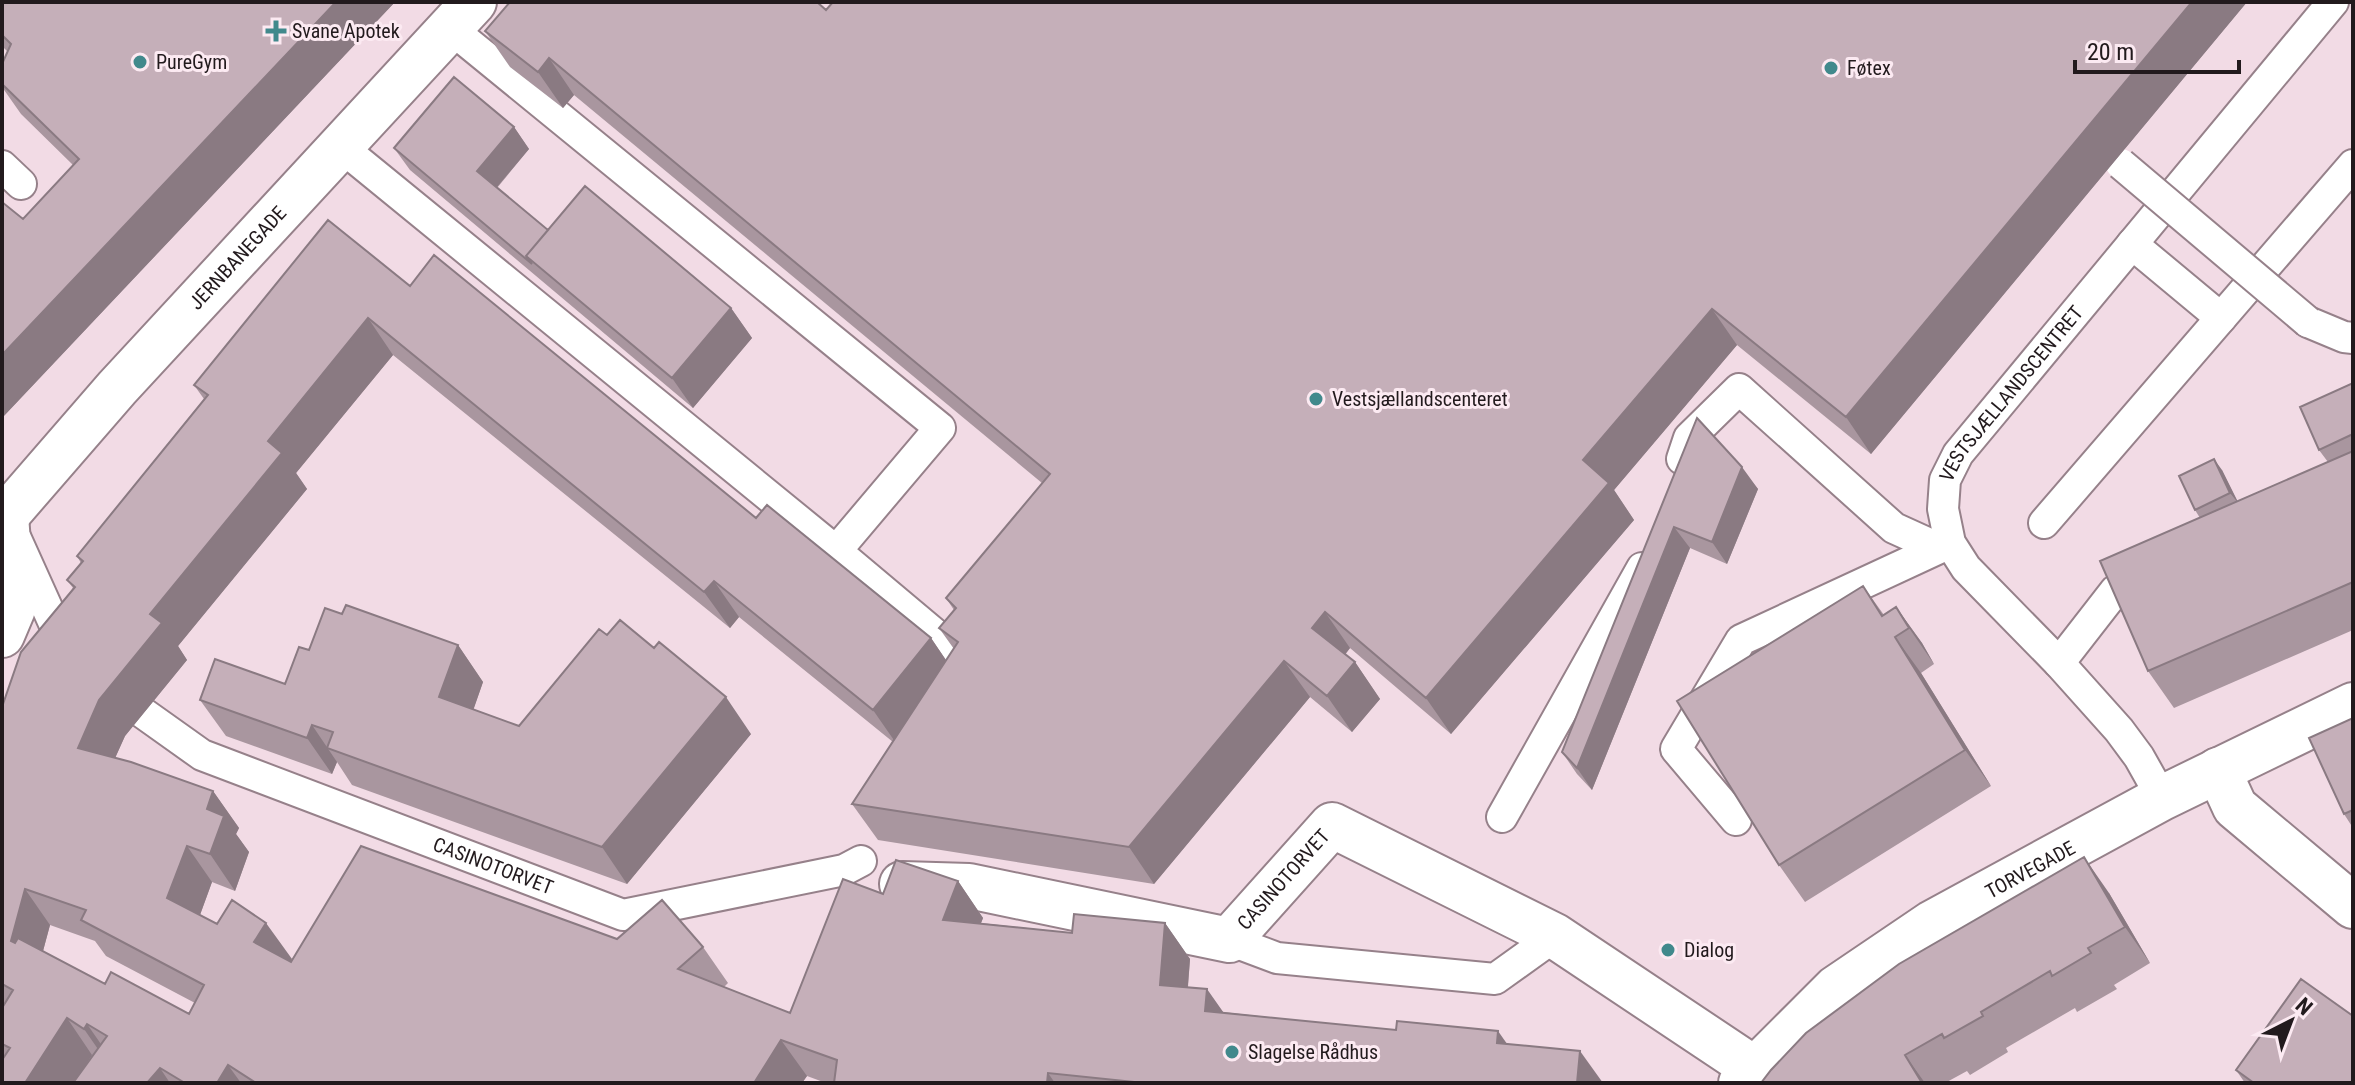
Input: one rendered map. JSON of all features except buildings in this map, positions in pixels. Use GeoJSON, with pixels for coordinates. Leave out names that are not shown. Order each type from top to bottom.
{"type":"FeatureCollection","features":[{"type":"Feature","properties":{"kind":"street","name":"JERNBANEGADE"},"geometry":{"type":"LineString","coordinates":[[3,515],[462,15]]}},
{"type":"Feature","properties":{"kind":"street"},"geometry":{"type":"LineString","coordinates":[[2,635],[13,609],[3,515]]}},
{"type":"Feature","properties":{"kind":"street","name":"TORVEGADE"},"geometry":{"type":"LineString","coordinates":[[1747,1076],[1836,988],[1932,923],[2162,798],[2353,705]]}},
{"type":"Feature","properties":{"kind":"street"},"geometry":{"type":"LineString","coordinates":[[2218,770],[2235,807],[2353,906]]}},
{"type":"Feature","properties":{"kind":"street","name":"CASINOTORVET"},"geometry":{"type":"LineString","coordinates":[[898,884],[969,886],[1229,940],[1332,825],[1555,936],[1747,1076]]}},
{"type":"Feature","properties":{"kind":"lane","name":"VESTSJÆLLANDSCENTRET"},"geometry":{"type":"LineString","coordinates":[[2162,798],[2133,748],[2059,663],[1944,546],[1945,480],[1958,454],[2333,2]]}},
{"type":"Feature","properties":{"kind":"lane"},"geometry":{"type":"LineString","coordinates":[[462,15],[940,428],[836,551]]}},
{"type":"Feature","properties":{"kind":"lane"},"geometry":{"type":"LineString","coordinates":[[340,146],[961,656]]}},
{"type":"Feature","properties":{"kind":"lane"},"geometry":{"type":"LineString","coordinates":[[2101,148],[2308,322],[2353,338]]}},
{"type":"Feature","properties":{"kind":"lane"},"geometry":{"type":"LineString","coordinates":[[2044,523],[2353,165]]}},
{"type":"Feature","properties":{"kind":"lane"},"geometry":{"type":"LineString","coordinates":[[2132,244],[2221,318]]}},
{"type":"Feature","properties":{"kind":"lane"},"geometry":{"type":"LineString","coordinates":[[1675,480],[1689,438],[1739,389],[1894,528],[1944,546]]}},
{"type":"Feature","properties":{"kind":"lane"},"geometry":{"type":"LineString","coordinates":[[3,515],[70,659]]}},
{"type":"Feature","properties":{"kind":"lane"},"geometry":{"type":"LineString","coordinates":[[1736,820],[1676,749],[1741,640],[1944,546]]}},
{"type":"Feature","properties":{"kind":"lane"},"geometry":{"type":"LineString","coordinates":[[1502,817],[1652,549]]}},
{"type":"Feature","properties":{"kind":"lane"},"geometry":{"type":"LineString","coordinates":[[2059,663],[2115,591],[2171,565]]}},
{"type":"Feature","properties":{"kind":"lane","name":"CASINOTORVET"},"geometry":{"type":"LineString","coordinates":[[143,713],[202,755],[623,915],[844,870],[861,861]]}},
{"type":"Feature","properties":{"kind":"lane"},"geometry":{"type":"LineString","coordinates":[[1229,940],[1277,958],[1495,979],[1555,936]]}},
{"type":"Feature","properties":{"kind":"place","name":"Svane Apotek"},"geometry":{"type":"Point","coordinates":[276,31]}},
{"type":"Feature","properties":{"kind":"place","name":"PureGym"},"geometry":{"type":"Point","coordinates":[140,62]}},
{"type":"Feature","properties":{"kind":"place","name":"Føtex"},"geometry":{"type":"Point","coordinates":[1831,68]}},
{"type":"Feature","properties":{"kind":"place","name":"Vestsjællandscenteret"},"geometry":{"type":"Point","coordinates":[1316,399]}},
{"type":"Feature","properties":{"kind":"place","name":"Dialog"},"geometry":{"type":"Point","coordinates":[1668,950]}},
{"type":"Feature","properties":{"kind":"place","name":"Slagelse Rådhus"},"geometry":{"type":"Point","coordinates":[1232,1052]}}]}
